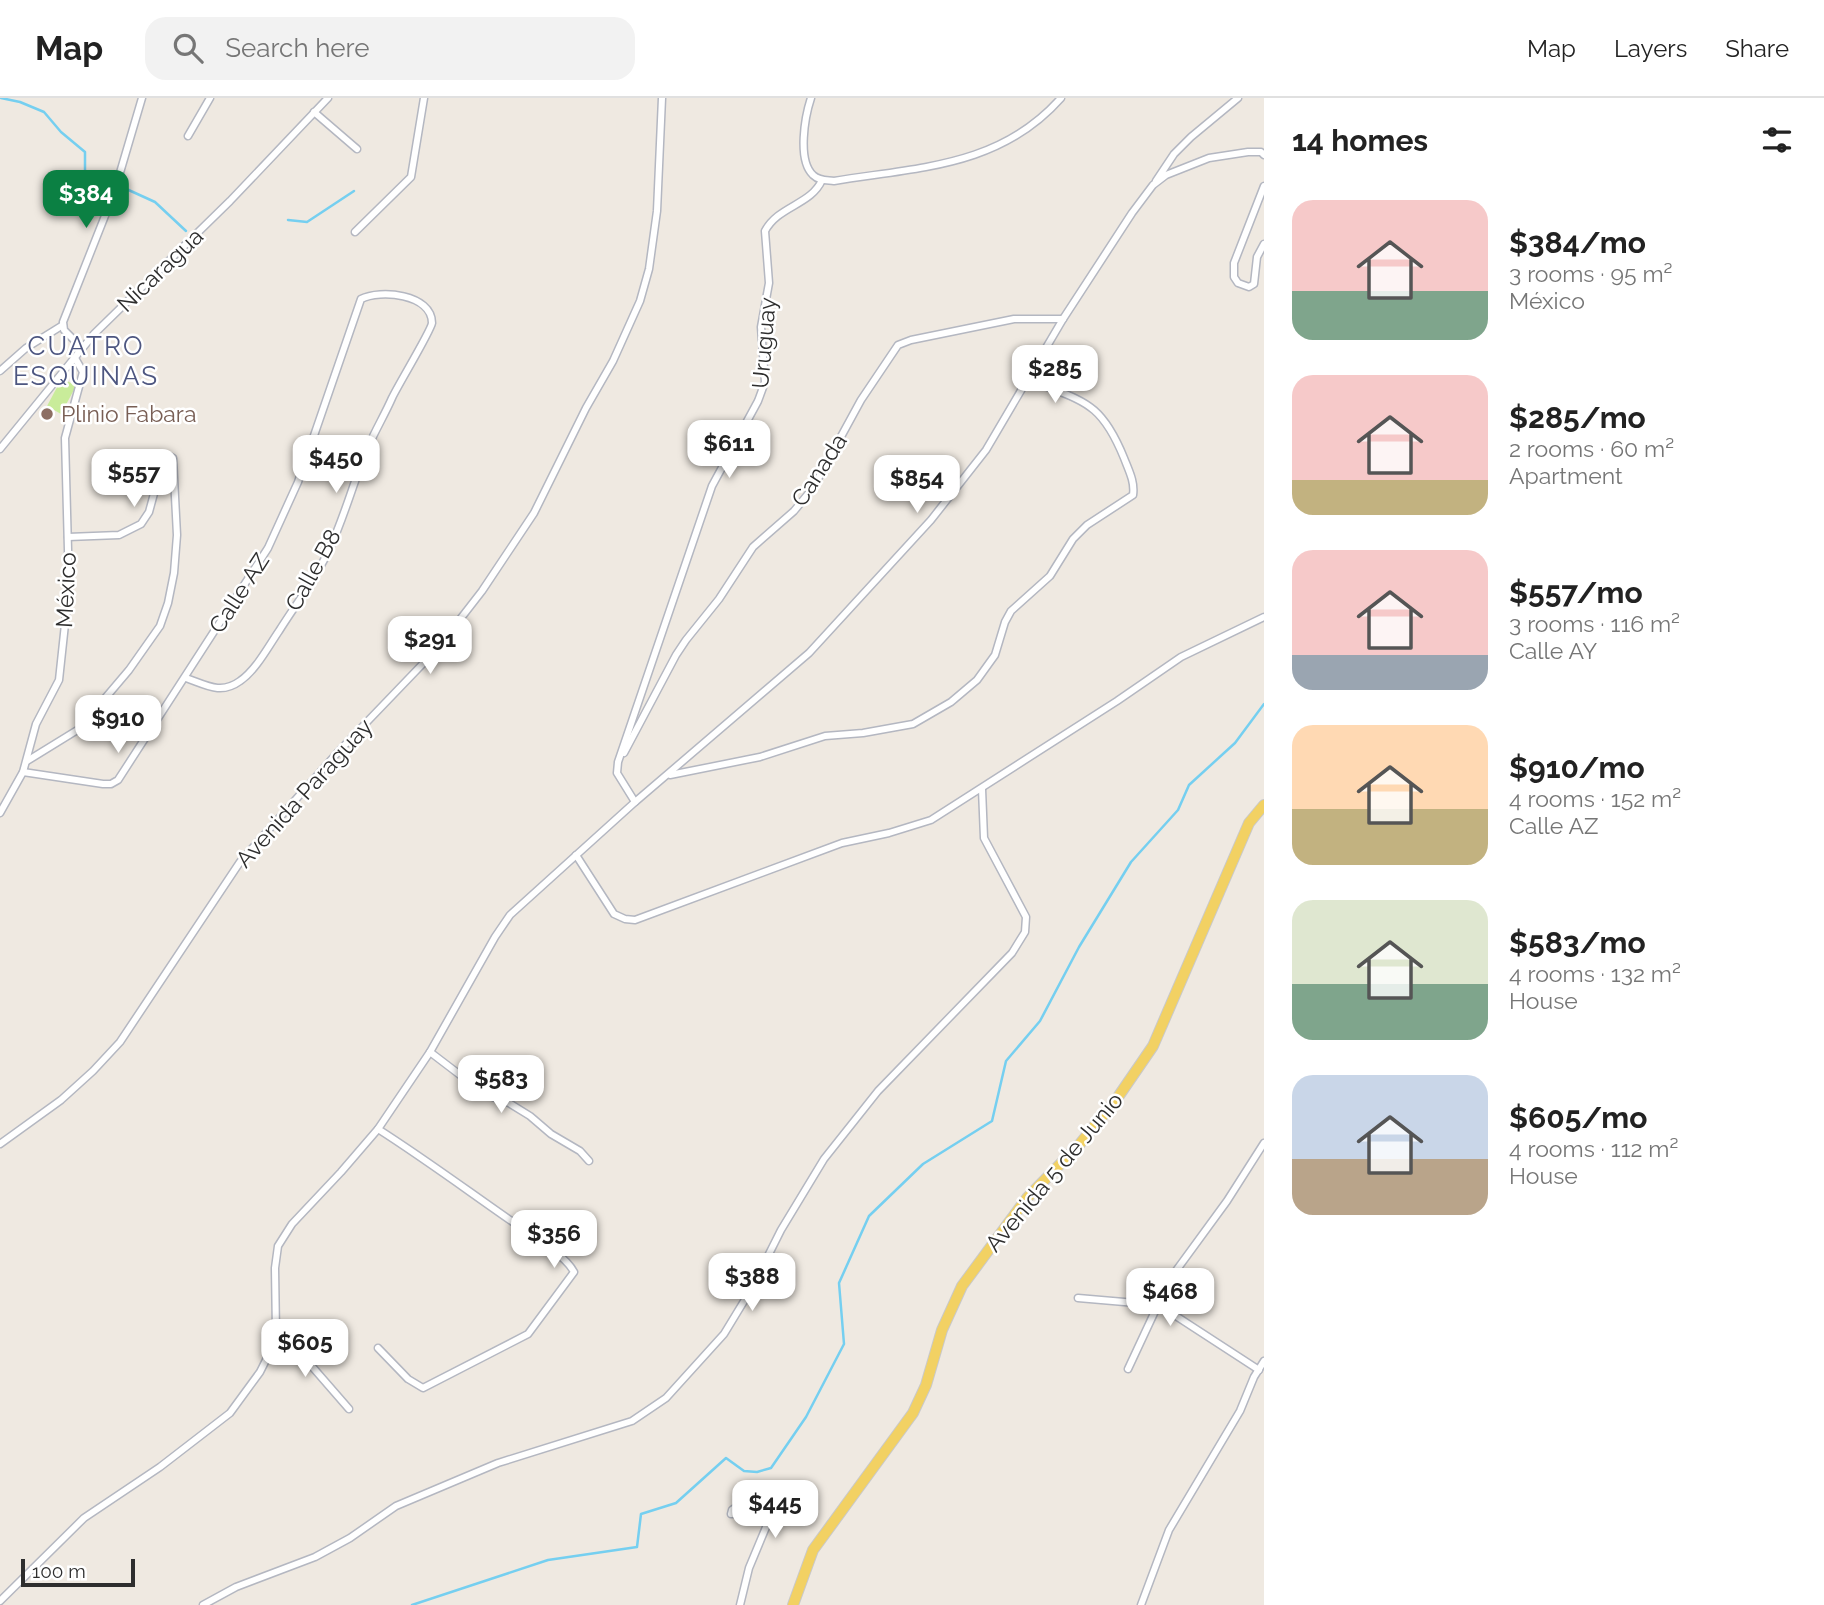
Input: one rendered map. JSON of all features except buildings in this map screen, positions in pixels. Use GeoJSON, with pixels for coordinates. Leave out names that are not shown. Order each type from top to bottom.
{"type":"FeatureCollection","features":[{"type":"Feature","properties":{"kind":"main road","name":"Avenida 5 de Junio"},"geometry":{"type":"LineString","coordinates":[[793,1605],[813,1550],[913,1413],[926,1385],[942,1330],[962,1286],[1027,1198],[1079,1145],[1118,1097],[1153,1046],[1249,823],[1264,805]]}},
{"type":"Feature","properties":{"kind":"street"},"geometry":{"type":"LineString","coordinates":[[0,371],[26,348],[63,325],[114,193],[142,98]]}},
{"type":"Feature","properties":{"kind":"street"},"geometry":{"type":"LineString","coordinates":[[188,136],[210,98]]}},
{"type":"Feature","properties":{"kind":"street","name":"Nicaragua"},"geometry":{"type":"LineString","coordinates":[[0,449],[82,348],[230,201],[328,98]]}},
{"type":"Feature","properties":{"kind":"street"},"geometry":{"type":"LineString","coordinates":[[355,232],[411,177],[424,98]]}},
{"type":"Feature","properties":{"kind":"street","name":"Avenida Paraguay"},"geometry":{"type":"LineString","coordinates":[[0,1144],[61,1100],[120,1042],[240,862],[338,751],[437,649],[482,591],[534,513],[586,408],[613,361],[643,290],[649,269],[657,211],[662,98]]}},
{"type":"Feature","properties":{"kind":"street"},"geometry":{"type":"LineString","coordinates":[[811,98],[803,127],[806,164],[812,175],[822,180],[834,181],[957,162],[1021,134],[1061,98]]}},
{"type":"Feature","properties":{"kind":"street"},"geometry":{"type":"LineString","coordinates":[[0,1601],[83,1518],[182,1451],[230,1413],[264,1364],[273,1346],[276,1332],[275,1268],[278,1246],[292,1224],[378,1129],[430,1052],[510,915],[635,802],[809,653],[921,530],[986,450],[1063,319],[1174,154],[1191,136],[1238,98]]}},
{"type":"Feature","properties":{"kind":"street"},"geometry":{"type":"LineString","coordinates":[[314,112],[357,149]]}},
{"type":"Feature","properties":{"kind":"street"},"geometry":{"type":"LineString","coordinates":[[1153,185],[1166,175],[1209,158],[1248,152],[1261,152],[1264,155]]}},
{"type":"Feature","properties":{"kind":"street","name":"Uruguay"},"geometry":{"type":"LineString","coordinates":[[618,762],[712,486],[758,401],[765,382],[761,327],[769,283],[765,231],[786,208],[814,194],[822,180]]}},
{"type":"Feature","properties":{"kind":"street"},"geometry":{"type":"LineString","coordinates":[[1264,186],[1234,263],[1234,277],[1238,283],[1250,287],[1254,284],[1257,257],[1264,244]]}},
{"type":"Feature","properties":{"kind":"street","name":"Calle B8"},"geometry":{"type":"LineString","coordinates":[[186,678],[219,690],[226,689],[245,677],[276,634],[329,550],[369,446],[432,321],[429,312],[420,303],[398,295],[384,293],[361,299]]}},
{"type":"Feature","properties":{"kind":"street","name":"Calle AZ"},"geometry":{"type":"LineString","coordinates":[[23,772],[111,784],[118,780],[186,678],[268,548],[283,519],[361,299]]}},
{"type":"Feature","properties":{"kind":"street","name":"Canada"},"geometry":{"type":"LineString","coordinates":[[618,762],[637,732],[676,655],[719,599],[753,547],[794,511],[813,488],[861,400],[898,345],[1014,319],[1063,319]]}},
{"type":"Feature","properties":{"kind":"street"},"geometry":{"type":"LineString","coordinates":[[63,325],[64,330],[82,348]]}},
{"type":"Feature","properties":{"kind":"street","name":"México"},"geometry":{"type":"LineString","coordinates":[[0,813],[23,772],[36,724],[59,680],[69,587],[65,438],[83,372],[75,358]]}},
{"type":"Feature","properties":{"kind":"street"},"geometry":{"type":"LineString","coordinates":[[668,775],[760,757],[825,736],[863,733],[913,724],[951,702],[977,680],[995,655],[1011,611],[1050,576],[1073,539],[1087,525],[1133,495],[1134,485],[1114,433],[1104,418],[1080,400],[1028,379]]}},
{"type":"Feature","properties":{"kind":"street"},"geometry":{"type":"LineString","coordinates":[[27,761],[79,729],[129,670],[160,626],[174,573],[177,535],[173,458],[169,456],[162,464],[149,512],[141,524],[119,535],[68,537]]}},
{"type":"Feature","properties":{"kind":"street"},"geometry":{"type":"LineString","coordinates":[[576,855],[614,914],[635,920],[842,843],[890,833],[931,820],[1181,657],[1264,617]]}},
{"type":"Feature","properties":{"kind":"street"},"geometry":{"type":"LineString","coordinates":[[618,762],[617,773],[635,802]]}},
{"type":"Feature","properties":{"kind":"street"},"geometry":{"type":"LineString","coordinates":[[203,1605],[236,1587],[315,1557],[350,1538],[396,1506],[498,1463],[632,1421],[666,1398],[724,1334],[752,1288],[781,1230],[824,1159],[878,1091],[1012,953],[1025,932],[1026,917],[1020,903],[984,838],[982,789]]}},
{"type":"Feature","properties":{"kind":"street"},"geometry":{"type":"LineString","coordinates":[[430,1052],[485,1094],[509,1103],[530,1116],[551,1134],[580,1151],[589,1161]]}},
{"type":"Feature","properties":{"kind":"street"},"geometry":{"type":"LineString","coordinates":[[378,1129],[546,1246],[570,1265],[574,1272],[528,1334],[423,1388],[408,1380],[378,1348]]}},
{"type":"Feature","properties":{"kind":"street"},"geometry":{"type":"LineString","coordinates":[[1128,1369],[1170,1279],[1227,1201],[1264,1143]]}},
{"type":"Feature","properties":{"kind":"street"},"geometry":{"type":"LineString","coordinates":[[1078,1298],[1159,1305],[1258,1370]]}},
{"type":"Feature","properties":{"kind":"street"},"geometry":{"type":"LineString","coordinates":[[276,1332],[289,1340],[349,1409]]}},
{"type":"Feature","properties":{"kind":"street"},"geometry":{"type":"LineString","coordinates":[[1141,1605],[1170,1530],[1240,1410],[1264,1361]]}},
{"type":"Feature","properties":{"kind":"street"},"geometry":{"type":"LineString","coordinates":[[740,1605],[749,1568],[774,1508],[769,1503],[741,1514],[731,1514],[732,1510],[750,1498]]}},
{"type":"Feature","properties":{"kind":"green space"},"geometry":{"type":"Polygon","coordinates":[[[62,378],[76,386],[61,414],[47,406],[62,378]]]}},
{"type":"Feature","properties":{"kind":"waterway"},"geometry":{"type":"LineString","coordinates":[[1,98],[44,112],[61,132],[85,152],[85,173],[109,182]]}},
{"type":"Feature","properties":{"kind":"waterway"},"geometry":{"type":"LineString","coordinates":[[122,187],[155,202],[186,231]]}},
{"type":"Feature","properties":{"kind":"waterway"},"geometry":{"type":"LineString","coordinates":[[288,220],[307,222],[354,191]]}},
{"type":"Feature","properties":{"kind":"waterway"},"geometry":{"type":"LineString","coordinates":[[412,1605],[548,1560],[637,1547],[641,1514],[676,1503],[726,1458],[744,1471],[757,1472],[771,1468],[806,1417],[844,1344],[839,1283],[869,1216],[923,1164],[992,1121],[1006,1061],[1040,1021],[1079,947],[1131,862],[1178,810],[1189,785],[1235,743],[1264,704]]}},
{"type":"Feature","properties":{"kind":"place","name":"Plinio Fabara"},"geometry":{"type":"Point","coordinates":[47,414]}},
{"type":"Feature","properties":{"kind":"district","name":"CUATRO ESQUINAS"},"geometry":{"type":"Point","coordinates":[86,361]}}]}
